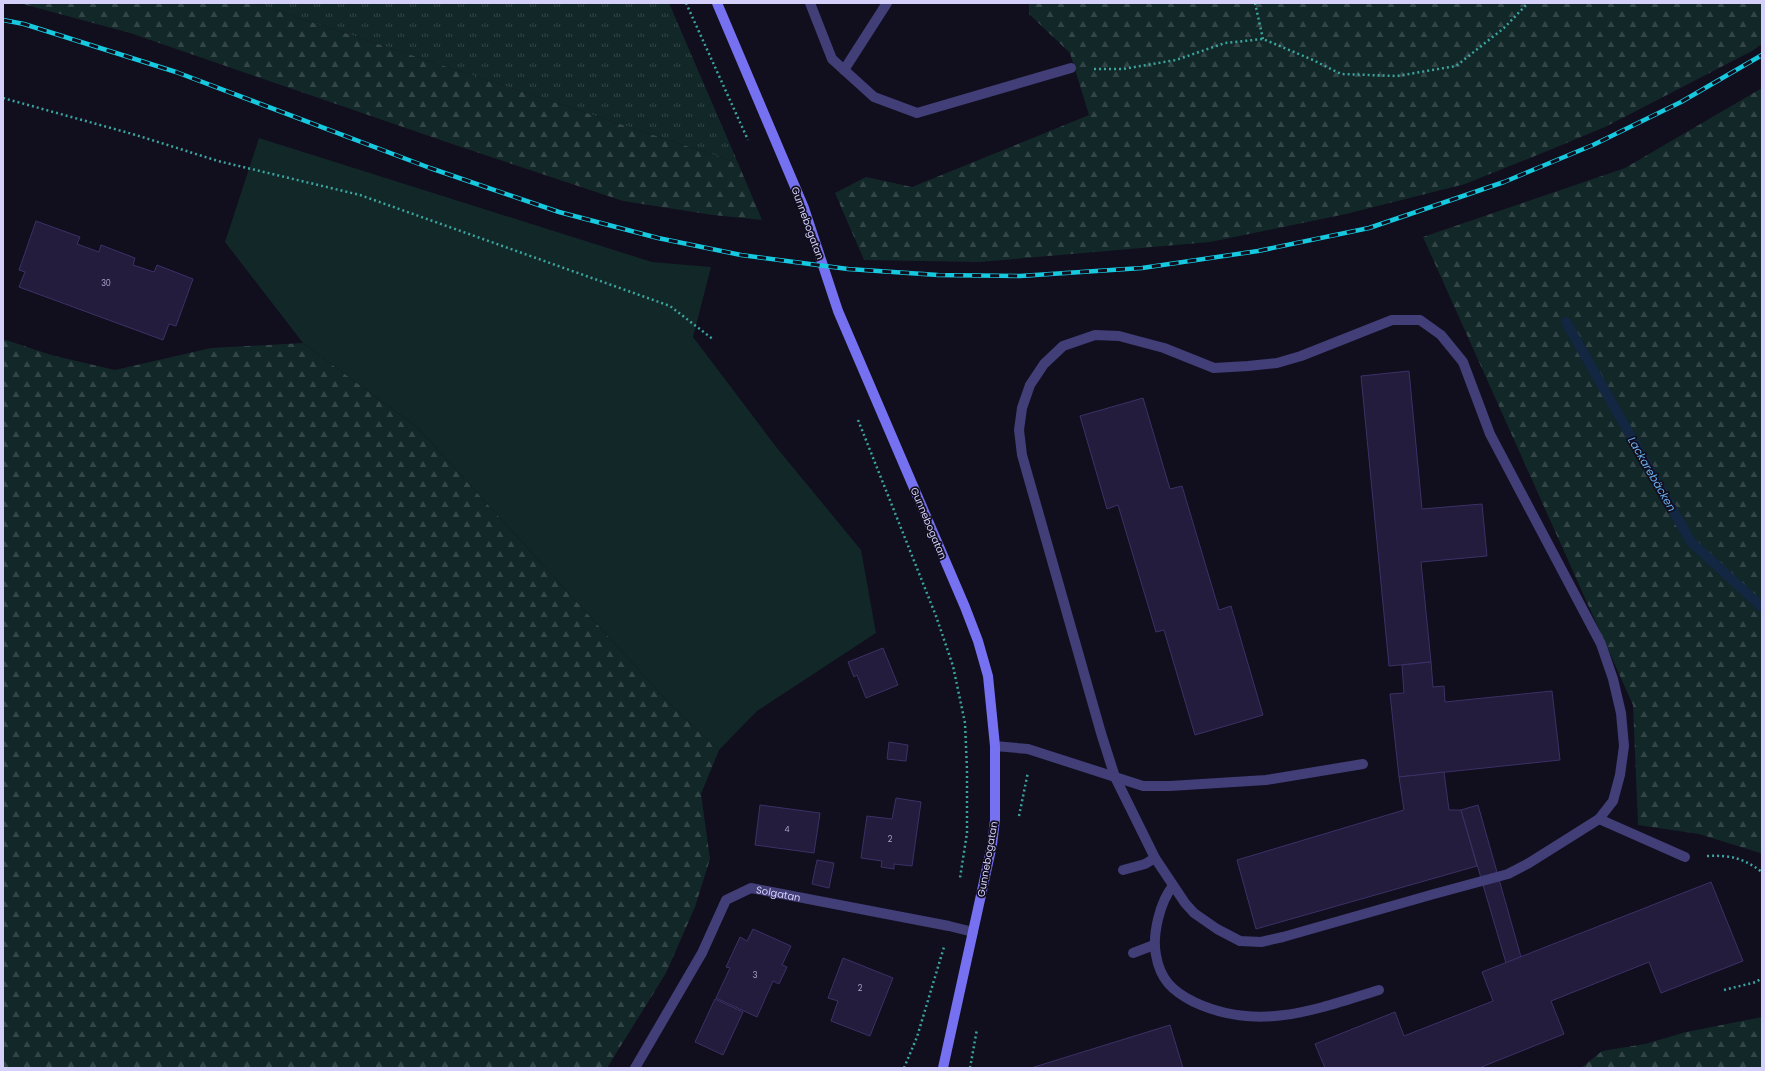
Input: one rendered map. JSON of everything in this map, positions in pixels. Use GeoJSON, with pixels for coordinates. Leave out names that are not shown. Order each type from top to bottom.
{"type":"FeatureCollection","features":[{"type":"Feature","properties":{"kind":"street","name":"Gunnebogatan"},"geometry":{"type":"LineString","coordinates":[[717,3],[804,208],[838,310],[965,607],[988,676],[995,746],[995,820],[992,845],[943,1068]]}},
{"type":"Feature","properties":{"kind":"street"},"geometry":{"type":"LineString","coordinates":[[810,3],[832,59],[874,97],[917,113],[1071,68]]}},
{"type":"Feature","properties":{"kind":"street"},"geometry":{"type":"LineString","coordinates":[[844,70],[887,3]]}},
{"type":"Feature","properties":{"kind":"street"},"geometry":{"type":"LineString","coordinates":[[1392,320],[1420,320],[1440,335],[1463,362],[1490,434],[1601,644],[1613,679],[1621,713],[1624,746],[1613,801],[1599,819],[1530,863],[1508,874],[1283,938],[1261,942],[1240,941],[1217,929],[1194,913],[1173,886],[1155,858],[1115,777],[1101,733],[1022,455],[1019,430],[1022,408],[1030,385],[1044,364],[1063,346],[1095,335],[1120,336],[1164,348],[1214,368],[1277,364],[1392,320]]}},
{"type":"Feature","properties":{"kind":"street"},"geometry":{"type":"LineString","coordinates":[[995,746],[1028,749],[1096,769],[1143,786],[1170,786],[1266,780],[1363,764]]}},
{"type":"Feature","properties":{"kind":"street"},"geometry":{"type":"LineString","coordinates":[[1599,819],[1685,857]]}},
{"type":"Feature","properties":{"kind":"street"},"geometry":{"type":"LineString","coordinates":[[1123,870],[1145,864],[1155,858]]}},
{"type":"Feature","properties":{"kind":"street"},"geometry":{"type":"LineString","coordinates":[[1173,886],[1166,894],[1162,906],[1154,945],[1157,964],[1168,985],[1185,997],[1206,1007],[1230,1015],[1256,1018],[1290,1014],[1331,1005],[1379,990]]}},
{"type":"Feature","properties":{"kind":"street","name":"Solgatan"},"geometry":{"type":"LineString","coordinates":[[636,1068],[702,954],[726,900],[751,888],[949,926],[973,932]]}},
{"type":"Feature","properties":{"kind":"street"},"geometry":{"type":"LineString","coordinates":[[1133,953],[1154,945]]}},
{"type":"Feature","properties":{"kind":"path"},"geometry":{"type":"LineString","coordinates":[[686,3],[751,146]]}},
{"type":"Feature","properties":{"kind":"path"},"geometry":{"type":"LineString","coordinates":[[1255,3],[1263,39]]}},
{"type":"Feature","properties":{"kind":"path"},"geometry":{"type":"LineString","coordinates":[[1071,68],[1123,69],[1176,60],[1225,43],[1263,39],[1313,60],[1341,74],[1397,76],[1456,66],[1504,28],[1528,3]]}},
{"type":"Feature","properties":{"kind":"path"},"geometry":{"type":"LineString","coordinates":[[3,98],[136,135],[218,161],[360,195],[670,306],[714,340]]}},
{"type":"Feature","properties":{"kind":"path"},"geometry":{"type":"LineString","coordinates":[[857,416],[936,616],[953,666],[965,723],[968,770],[967,833],[959,883]]}},
{"type":"Feature","properties":{"kind":"path"},"geometry":{"type":"LineString","coordinates":[[1685,857],[1724,855],[1748,862],[1762,872]]}},
{"type":"Feature","properties":{"kind":"path"},"geometry":{"type":"LineString","coordinates":[[904,1068],[917,1037],[949,926]]}},
{"type":"Feature","properties":{"kind":"path"},"geometry":{"type":"LineString","coordinates":[[1724,990],[1756,982],[1762,978]]}},
{"type":"Feature","properties":{"kind":"green space"},"geometry":{"type":"Polygon","coordinates":[[[19,3],[254,3],[738,163],[762,220],[713,215],[623,201],[130,33],[19,3]]]}},
{"type":"Feature","properties":{"kind":"green space"},"geometry":{"type":"Polygon","coordinates":[[[254,3],[669,3],[738,163],[254,3]]]}},
{"type":"Feature","properties":{"kind":"green space"},"geometry":{"type":"Polygon","coordinates":[[[1029,3],[1762,3],[1762,44],[1752,51],[1605,127],[1540,154],[1465,184],[1346,214],[1210,242],[980,262],[864,260],[835,193],[866,177],[912,187],[1089,115],[1070,53],[1029,14],[1029,3]]]}},
{"type":"Feature","properties":{"kind":"green space"},"geometry":{"type":"Polygon","coordinates":[[[1762,88],[1762,856],[1760,853],[1699,834],[1638,825],[1633,705],[1423,237],[1625,168],[1762,88]]]}},
{"type":"Feature","properties":{"kind":"green space"},"geometry":{"type":"Polygon","coordinates":[[[259,138],[652,262],[711,267],[693,337],[777,448],[861,550],[876,633],[757,711],[719,750],[669,703],[418,428],[303,343],[225,242],[259,138]]]}},
{"type":"Feature","properties":{"kind":"green space"},"geometry":{"type":"Polygon","coordinates":[[[3,339],[51,355],[115,370],[211,348],[303,343],[418,428],[669,703],[719,750],[701,794],[710,859],[695,907],[666,973],[607,1068],[3,1068],[3,339]]]}},
{"type":"Feature","properties":{"kind":"green space"},"geometry":{"type":"Polygon","coordinates":[[[1762,1017],[1762,1068],[1581,1068],[1602,1051],[1645,1044],[1686,1032],[1762,1017]]]}},
{"type":"Feature","properties":{"kind":"building"},"geometry":{"type":"Polygon","coordinates":[[[36,221],[80,237],[77,244],[99,252],[101,245],[135,258],[133,265],[154,272],[157,265],[193,279],[176,326],[169,324],[163,340],[19,287],[25,272],[19,270],[36,221]]]}},
{"type":"Feature","properties":{"kind":"building"},"geometry":{"type":"Polygon","coordinates":[[[1409,371],[1422,509],[1482,504],[1487,556],[1421,562],[1431,662],[1389,666],[1361,376],[1409,371]]]}},
{"type":"Feature","properties":{"kind":"building"},"geometry":{"type":"Polygon","coordinates":[[[1143,398],[1170,489],[1182,486],[1219,610],[1231,606],[1263,715],[1195,735],[1164,630],[1156,632],[1118,505],[1107,509],[1080,416],[1143,398]]]}},
{"type":"Feature","properties":{"kind":"building"},"geometry":{"type":"Polygon","coordinates":[[[883,648],[898,685],[866,698],[857,675],[854,677],[848,662],[883,648]]]}},
{"type":"Feature","properties":{"kind":"building"},"geometry":{"type":"Polygon","coordinates":[[[1431,662],[1433,687],[1444,686],[1445,702],[1552,691],[1560,760],[1399,777],[1390,694],[1404,693],[1402,665],[1431,662]]]}},
{"type":"Feature","properties":{"kind":"building"},"geometry":{"type":"Polygon","coordinates":[[[889,742],[908,745],[906,761],[887,759],[889,742]]]}},
{"type":"Feature","properties":{"kind":"building"},"geometry":{"type":"Polygon","coordinates":[[[1444,772],[1449,810],[1461,810],[1477,866],[1256,929],[1237,860],[1404,810],[1399,777],[1444,772]]]}},
{"type":"Feature","properties":{"kind":"building"},"geometry":{"type":"Polygon","coordinates":[[[896,798],[921,802],[912,866],[894,864],[894,869],[881,867],[882,861],[861,858],[867,816],[892,819],[896,798]]]}},
{"type":"Feature","properties":{"kind":"building"},"geometry":{"type":"Polygon","coordinates":[[[760,805],[820,813],[814,853],[755,845],[760,805]]]}},
{"type":"Feature","properties":{"kind":"building"},"geometry":{"type":"Polygon","coordinates":[[[1478,805],[1521,957],[1506,963],[1461,810],[1478,805]]]}},
{"type":"Feature","properties":{"kind":"building"},"geometry":{"type":"Polygon","coordinates":[[[817,860],[834,863],[829,888],[812,884],[817,860]]]}},
{"type":"Feature","properties":{"kind":"building"},"geometry":{"type":"Polygon","coordinates":[[[1711,882],[1743,961],[1661,993],[1649,962],[1551,1001],[1564,1034],[1479,1068],[1325,1068],[1315,1044],[1395,1012],[1404,1036],[1493,1001],[1482,972],[1711,882]]]}},
{"type":"Feature","properties":{"kind":"building"},"geometry":{"type":"Polygon","coordinates":[[[753,929],[791,946],[782,965],[787,967],[779,984],[773,981],[757,1017],[716,998],[730,968],[726,967],[740,937],[747,941],[753,929]]]}},
{"type":"Feature","properties":{"kind":"building"},"geometry":{"type":"Polygon","coordinates":[[[843,958],[893,978],[870,1036],[831,1021],[838,1001],[828,998],[843,958]]]}},
{"type":"Feature","properties":{"kind":"building"},"geometry":{"type":"Polygon","coordinates":[[[715,999],[743,1012],[723,1055],[695,1042],[715,999]]]}},
{"type":"Feature","properties":{"kind":"building"},"geometry":{"type":"Polygon","coordinates":[[[1170,1025],[1183,1068],[1031,1068],[1170,1025]]]}},
{"type":"Feature","properties":{"kind":"waterway","name":"Lackarebäcken"},"geometry":{"type":"LineString","coordinates":[[1566,322],[1691,542],[1762,607]]}},
{"type":"Feature","properties":{"kind":"railway"},"geometry":{"type":"LineString","coordinates":[[3,20],[24,24],[176,72],[430,168],[559,212],[658,238],[741,255],[848,269],[938,275],[1020,276],[1142,268],[1258,251],[1369,228],[1504,182],[1593,145],[1681,102],[1762,55]]}}]}
